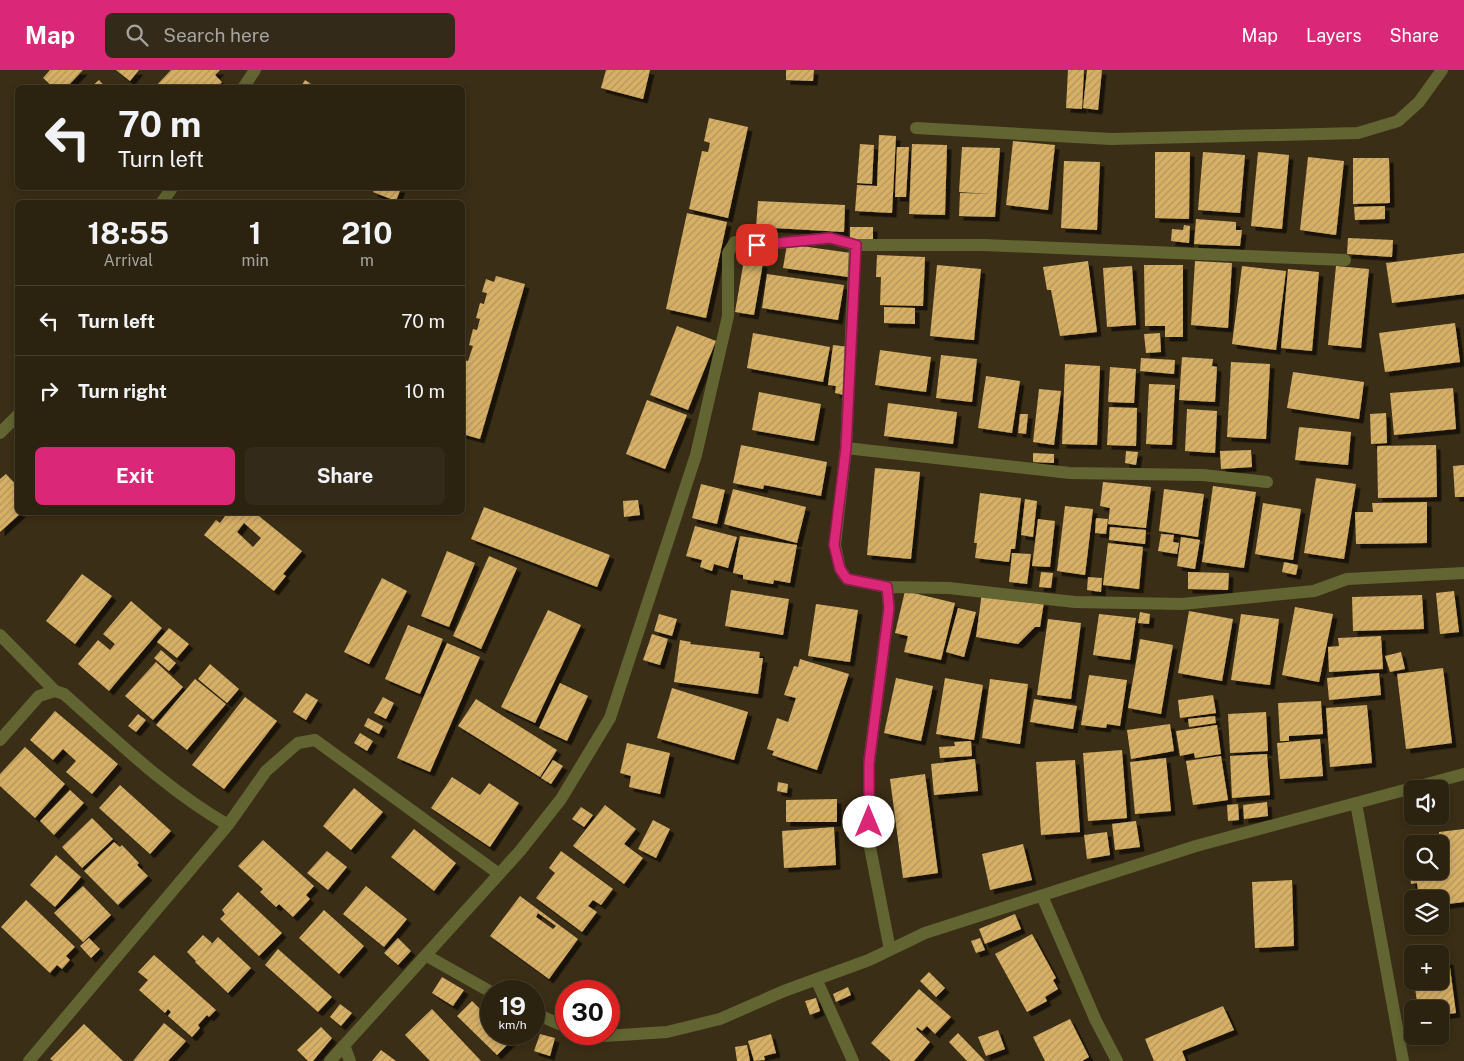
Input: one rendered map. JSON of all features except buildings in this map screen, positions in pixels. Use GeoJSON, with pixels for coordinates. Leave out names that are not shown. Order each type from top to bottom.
{"type":"FeatureCollection","features":[{"type":"Feature","properties":{"kind":"street"},"geometry":{"type":"LineString","coordinates":[[245,85],[255,70]]}},
{"type":"Feature","properties":{"kind":"street"},"geometry":{"type":"LineString","coordinates":[[916,128],[1112,139],[1358,133],[1398,121],[1419,102],[1442,70]]}},
{"type":"Feature","properties":{"kind":"street"},"geometry":{"type":"LineString","coordinates":[[330,1061],[427,956],[499,874],[561,799],[610,718],[696,455],[728,316],[728,254],[735,242],[757,245],[830,238],[856,245],[984,245],[1345,260]]}},
{"type":"Feature","properties":{"kind":"street"},"geometry":{"type":"LineString","coordinates":[[856,245],[846,448],[834,545],[840,569],[847,579],[854,582],[887,587],[949,588],[1074,602],[1182,604],[1314,591],[1347,579],[1464,573]]}},
{"type":"Feature","properties":{"kind":"street"},"geometry":{"type":"LineString","coordinates":[[0,433],[15,418]]}},
{"type":"Feature","properties":{"kind":"street"},"geometry":{"type":"LineString","coordinates":[[846,448],[936,460],[1070,473],[1203,475],[1267,482]]}},
{"type":"Feature","properties":{"kind":"street"},"geometry":{"type":"LineString","coordinates":[[887,587],[889,608],[869,763],[868,842],[890,950]]}},
{"type":"Feature","properties":{"kind":"street"},"geometry":{"type":"LineString","coordinates":[[0,635],[55,691],[64,694],[126,749],[198,808],[228,825]]}},
{"type":"Feature","properties":{"kind":"street"},"geometry":{"type":"LineString","coordinates":[[0,740],[39,696],[55,691]]}},
{"type":"Feature","properties":{"kind":"street"},"geometry":{"type":"LineString","coordinates":[[29,1061],[228,825],[266,771],[298,743],[316,740],[499,874]]}},
{"type":"Feature","properties":{"kind":"street"},"geometry":{"type":"LineString","coordinates":[[620,1035],[667,1032],[720,1019],[890,950],[925,932],[1196,846],[1464,774]]}},
{"type":"Feature","properties":{"kind":"street"},"geometry":{"type":"LineString","coordinates":[[1356,803],[1402,1061]]}},
{"type":"Feature","properties":{"kind":"street"},"geometry":{"type":"LineString","coordinates":[[1042,896],[1096,1021],[1117,1061]]}},
{"type":"Feature","properties":{"kind":"street"},"geometry":{"type":"LineString","coordinates":[[427,956],[480,986]]}},
{"type":"Feature","properties":{"kind":"street"},"geometry":{"type":"LineString","coordinates":[[816,979],[854,1061]]}},
{"type":"Feature","properties":{"kind":"street"},"geometry":{"type":"LineString","coordinates":[[344,1045],[350,1061]]}},
{"type":"Feature","properties":{"kind":"route"},"geometry":{"type":"LineString","coordinates":[[757,245],[830,238],[856,245],[852,360],[846,448],[834,545],[840,569],[847,579],[854,582],[887,587],[889,608],[880,663],[869,763],[869,822]]}}]}
